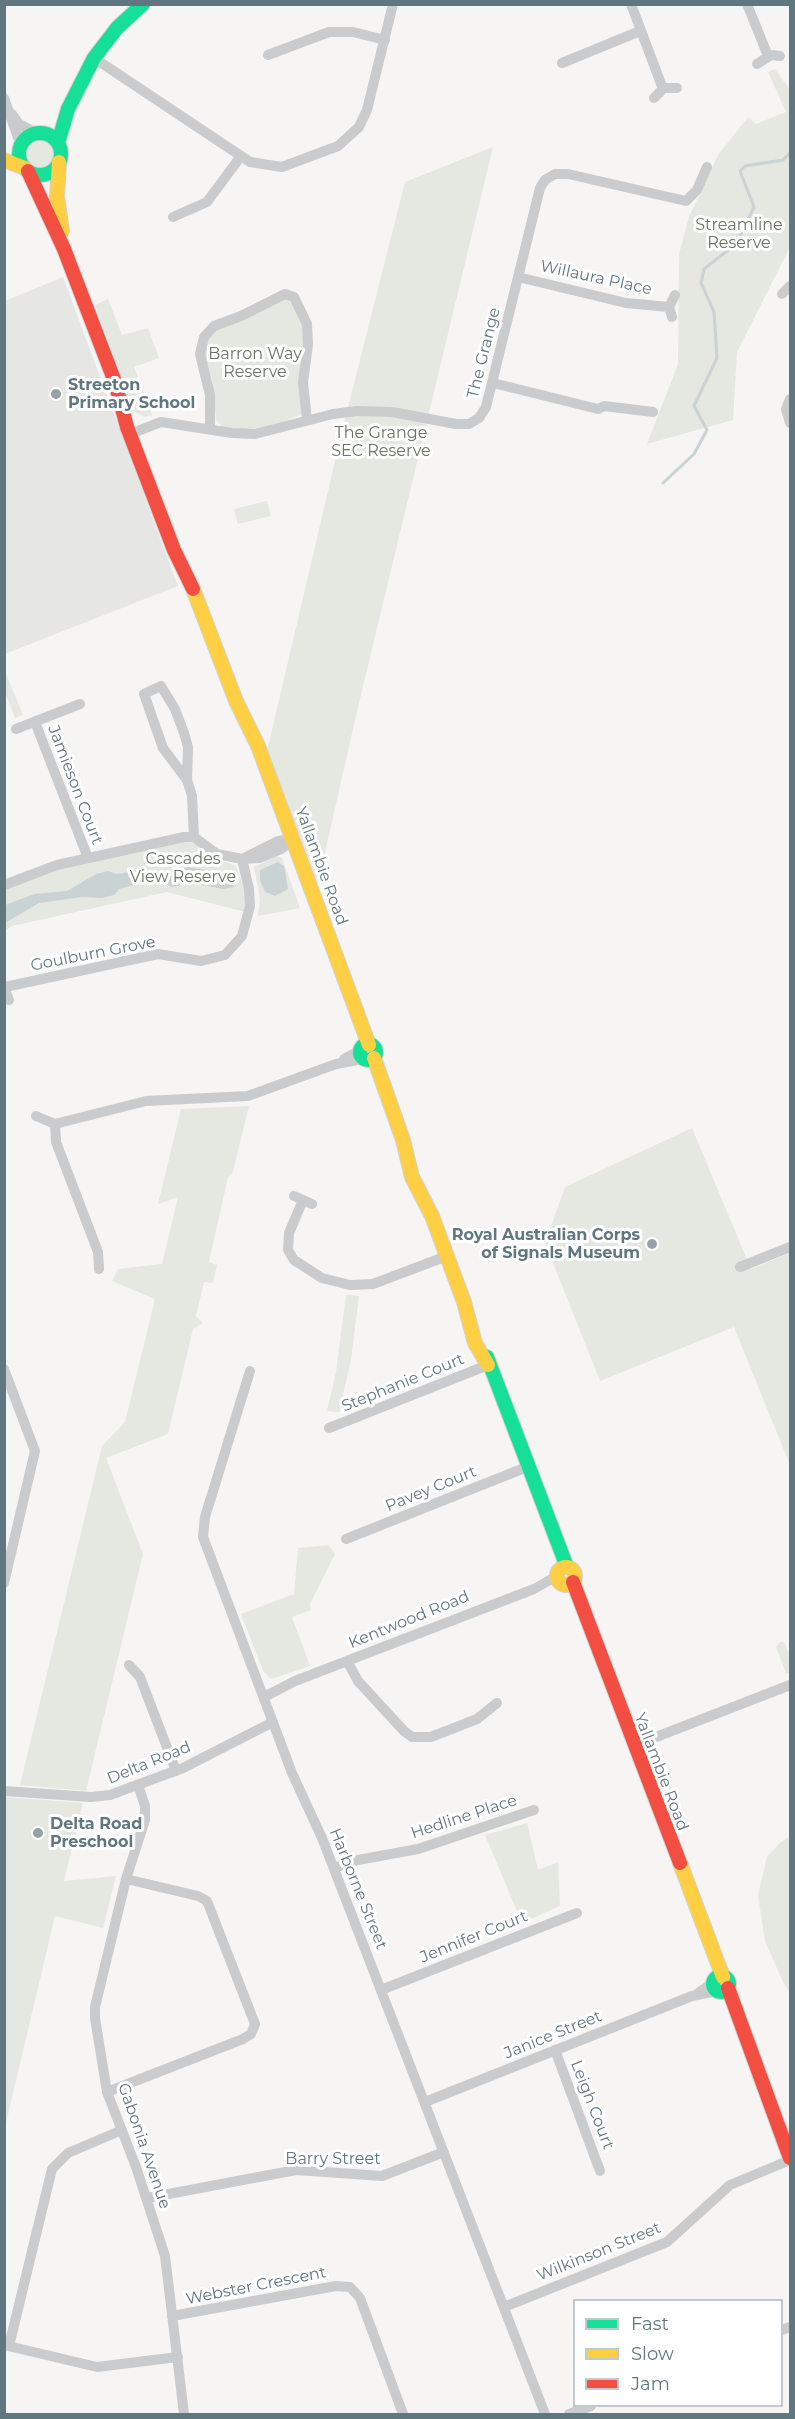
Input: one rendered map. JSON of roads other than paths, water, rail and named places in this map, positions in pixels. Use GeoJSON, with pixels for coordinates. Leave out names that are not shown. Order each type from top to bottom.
{"type":"FeatureCollection","features":[{"type":"Feature","properties":{"kind":"street"},"geometry":{"type":"LineString","coordinates":[[4,160],[46,174],[59,161],[58,143],[68,109],[94,58],[117,28],[143,4]]}},
{"type":"Feature","properties":{"kind":"street"},"geometry":{"type":"LineString","coordinates":[[94,58],[241,156],[260,165],[282,167],[343,143],[364,120],[393,4]]}},
{"type":"Feature","properties":{"kind":"street"},"geometry":{"type":"LineString","coordinates":[[631,4],[663,89]]}},
{"type":"Feature","properties":{"kind":"street"},"geometry":{"type":"LineString","coordinates":[[747,4],[768,56]]}},
{"type":"Feature","properties":{"kind":"street"},"geometry":{"type":"LineString","coordinates":[[562,63],[640,31]]}},
{"type":"Feature","properties":{"kind":"street"},"geometry":{"type":"LineString","coordinates":[[268,55],[329,32],[353,32],[385,40]]}},
{"type":"Feature","properties":{"kind":"street"},"geometry":{"type":"LineString","coordinates":[[757,64],[768,56],[780,56]]}},
{"type":"Feature","properties":{"kind":"street"},"geometry":{"type":"LineString","coordinates":[[654,98],[663,89],[677,88]]}},
{"type":"Feature","properties":{"kind":"street"},"geometry":{"type":"LineString","coordinates":[[4,98],[20,147],[20,159],[27,169]]}},
{"type":"Feature","properties":{"kind":"street"},"geometry":{"type":"LineString","coordinates":[[4,152],[20,147],[24,140],[41,134],[68,109]]}},
{"type":"Feature","properties":{"kind":"street"},"geometry":{"type":"LineString","coordinates":[[10,112],[19,124],[58,143]]}},
{"type":"Feature","properties":{"kind":"street"},"geometry":{"type":"LineString","coordinates":[[173,216],[207,202],[241,156]]}},
{"type":"Feature","properties":{"kind":"street","name":"Yallambie Road"},"geometry":{"type":"LineString","coordinates":[[59,161],[57,197],[64,249]]}},
{"type":"Feature","properties":{"kind":"street","name":"The Grange"},"geometry":{"type":"LineString","coordinates":[[136,432],[161,422],[232,433],[255,434],[333,414],[375,411],[469,424],[483,413],[493,383],[540,188],[550,176],[568,174],[686,201],[697,190],[707,167]]}},
{"type":"Feature","properties":{"kind":"street","name":"Yallambie Road"},"geometry":{"type":"LineString","coordinates":[[27,169],[64,249],[136,432],[174,550],[196,596],[236,701],[247,742],[288,841],[366,1053],[385,1093],[403,1140],[419,1170],[432,1216],[464,1302],[480,1331],[488,1365],[553,1535],[563,1577],[582,1611],[709,1945],[719,1985],[739,2022],[790,2159]]}},
{"type":"Feature","properties":{"kind":"street","name":"Willaura Place"},"geometry":{"type":"LineString","coordinates":[[518,277],[670,312],[675,295]]}},
{"type":"Feature","properties":{"kind":"street"},"geometry":{"type":"LineString","coordinates":[[782,294],[790,286]]}},
{"type":"Feature","properties":{"kind":"street"},"geometry":{"type":"LineString","coordinates":[[210,428],[210,394],[200,354],[204,337],[214,326],[241,316],[285,294],[294,297],[307,324],[308,345],[303,382],[307,420]]}},
{"type":"Feature","properties":{"kind":"street"},"geometry":{"type":"LineString","coordinates":[[493,383],[598,409],[603,406],[653,412]]}},
{"type":"Feature","properties":{"kind":"street"},"geometry":{"type":"LineString","coordinates":[[790,399],[786,409],[790,423]]}},
{"type":"Feature","properties":{"kind":"street"},"geometry":{"type":"LineString","coordinates":[[187,780],[163,748],[144,694],[161,686],[175,709],[188,747],[187,780],[192,796],[194,837]]}},
{"type":"Feature","properties":{"kind":"street","name":"Jamieson Court"},"geometry":{"type":"LineString","coordinates":[[16,729],[80,704]]}},
{"type":"Feature","properties":{"kind":"street","name":"Jamieson Court"},"geometry":{"type":"LineString","coordinates":[[35,722],[88,858]]}},
{"type":"Feature","properties":{"kind":"street"},"geometry":{"type":"LineString","coordinates":[[4,885],[49,867],[194,837],[217,854],[242,859],[259,858],[288,841]]}},
{"type":"Feature","properties":{"kind":"street","name":"Goulburn Grove"},"geometry":{"type":"LineString","coordinates":[[9,1000],[5,987],[158,954],[201,961],[225,956],[239,942],[250,906],[249,889],[242,859]]}},
{"type":"Feature","properties":{"kind":"street"},"geometry":{"type":"LineString","coordinates":[[36,1116],[55,1124],[146,1101],[248,1096],[366,1053]]}},
{"type":"Feature","properties":{"kind":"street"},"geometry":{"type":"LineString","coordinates":[[55,1124],[56,1142],[98,1252],[99,1269]]}},
{"type":"Feature","properties":{"kind":"street"},"geometry":{"type":"LineString","coordinates":[[303,1200],[289,1233],[288,1250],[294,1260],[322,1278],[350,1286],[373,1284],[447,1256]]}},
{"type":"Feature","properties":{"kind":"street"},"geometry":{"type":"LineString","coordinates":[[740,1268],[790,1247]]}},
{"type":"Feature","properties":{"kind":"street","name":"Stephanie Court"},"geometry":{"type":"LineString","coordinates":[[329,1428],[488,1365]]}},
{"type":"Feature","properties":{"kind":"street"},"geometry":{"type":"LineString","coordinates":[[4,1369],[33,1444],[35,1456],[4,1583]]}},
{"type":"Feature","properties":{"kind":"street","name":"Harborne Street"},"geometry":{"type":"LineString","coordinates":[[250,1371],[203,1530],[205,1544],[274,1727],[334,1868],[545,2415]]}},
{"type":"Feature","properties":{"kind":"street","name":"Pavey Court"},"geometry":{"type":"LineString","coordinates":[[346,1539],[527,1467]]}},
{"type":"Feature","properties":{"kind":"street","name":"Kentwood Road"},"geometry":{"type":"LineString","coordinates":[[262,1694],[563,1577]]}},
{"type":"Feature","properties":{"kind":"street"},"geometry":{"type":"LineString","coordinates":[[347,1661],[358,1681],[404,1731],[417,1738],[431,1737],[477,1719],[497,1703]]}},
{"type":"Feature","properties":{"kind":"street"},"geometry":{"type":"LineString","coordinates":[[129,1665],[140,1677],[176,1771]]}},
{"type":"Feature","properties":{"kind":"street"},"geometry":{"type":"LineString","coordinates":[[633,1746],[790,1685]]}},
{"type":"Feature","properties":{"kind":"street","name":"Delta Road"},"geometry":{"type":"LineString","coordinates":[[4,1791],[91,1797],[110,1795],[176,1771],[229,1744],[274,1727]]}},
{"type":"Feature","properties":{"kind":"street","name":"Gabonia Avenue"},"geometry":{"type":"LineString","coordinates":[[138,1785],[146,1813],[126,1879],[95,2007],[107,2092],[147,2198],[165,2256],[184,2415]]}},
{"type":"Feature","properties":{"kind":"street","name":"Hedline Place"},"geometry":{"type":"LineString","coordinates":[[334,1868],[358,1860],[418,1850],[534,1810]]}},
{"type":"Feature","properties":{"kind":"street"},"geometry":{"type":"LineString","coordinates":[[107,2092],[243,2039],[251,2034],[255,2024],[207,1901],[198,1896],[126,1879]]}},
{"type":"Feature","properties":{"kind":"street","name":"Jennifer Court"},"geometry":{"type":"LineString","coordinates":[[381,1990],[577,1913]]}},
{"type":"Feature","properties":{"kind":"street","name":"Janice Street"},"geometry":{"type":"LineString","coordinates":[[425,2102],[719,1985]]}},
{"type":"Feature","properties":{"kind":"street","name":"Leigh Court"},"geometry":{"type":"LineString","coordinates":[[555,2050],[600,2171]]}},
{"type":"Feature","properties":{"kind":"street"},"geometry":{"type":"LineString","coordinates":[[122,2130],[68,2153],[55,2164],[7,2346],[97,2367],[178,2357]]}},
{"type":"Feature","properties":{"kind":"street","name":"Barry Street"},"geometry":{"type":"LineString","coordinates":[[147,2198],[296,2170],[382,2176],[444,2152]]}},
{"type":"Feature","properties":{"kind":"street","name":"Wilkinson Street"},"geometry":{"type":"LineString","coordinates":[[504,2307],[666,2242],[730,2185],[790,2159]]}},
{"type":"Feature","properties":{"kind":"street","name":"Webster Crescent"},"geometry":{"type":"LineString","coordinates":[[172,2316],[336,2286],[350,2287],[360,2298],[403,2415]]}},
{"type":"Feature","properties":{"kind":"street"},"geometry":{"type":"LineString","coordinates":[[569,2415],[589,2407]]}},
{"type":"Feature","properties":{"kind":"waterway"},"geometry":{"type":"LineString","coordinates":[[663,483],[694,454],[707,430],[694,406],[717,358],[714,312],[701,283],[704,269],[736,244],[754,207],[740,171],[745,166],[783,160],[790,153]]}},
{"type":"Feature","properties":{"kind":"place","name":"Streeton Primary School"},"geometry":{"type":"Point","coordinates":[56,394]}},
{"type":"Feature","properties":{"kind":"place","name":"Royal Australian Corps of Signals Museum"},"geometry":{"type":"Point","coordinates":[652,1244]}},
{"type":"Feature","properties":{"kind":"place","name":"Delta Road Preschool"},"geometry":{"type":"Point","coordinates":[38,1833]}},
{"type":"Feature","properties":{"kind":"park label","name":"Streamline Reserve"},"geometry":{"type":"Point","coordinates":[739,234]}},
{"type":"Feature","properties":{"kind":"park label","name":"Barron Way Reserve"},"geometry":{"type":"Point","coordinates":[255,363]}},
{"type":"Feature","properties":{"kind":"park label","name":"The Grange SEC Reserve"},"geometry":{"type":"Point","coordinates":[381,442]}},
{"type":"Feature","properties":{"kind":"park label","name":"Cascades View Reserve"},"geometry":{"type":"Point","coordinates":[183,868]}}]}
